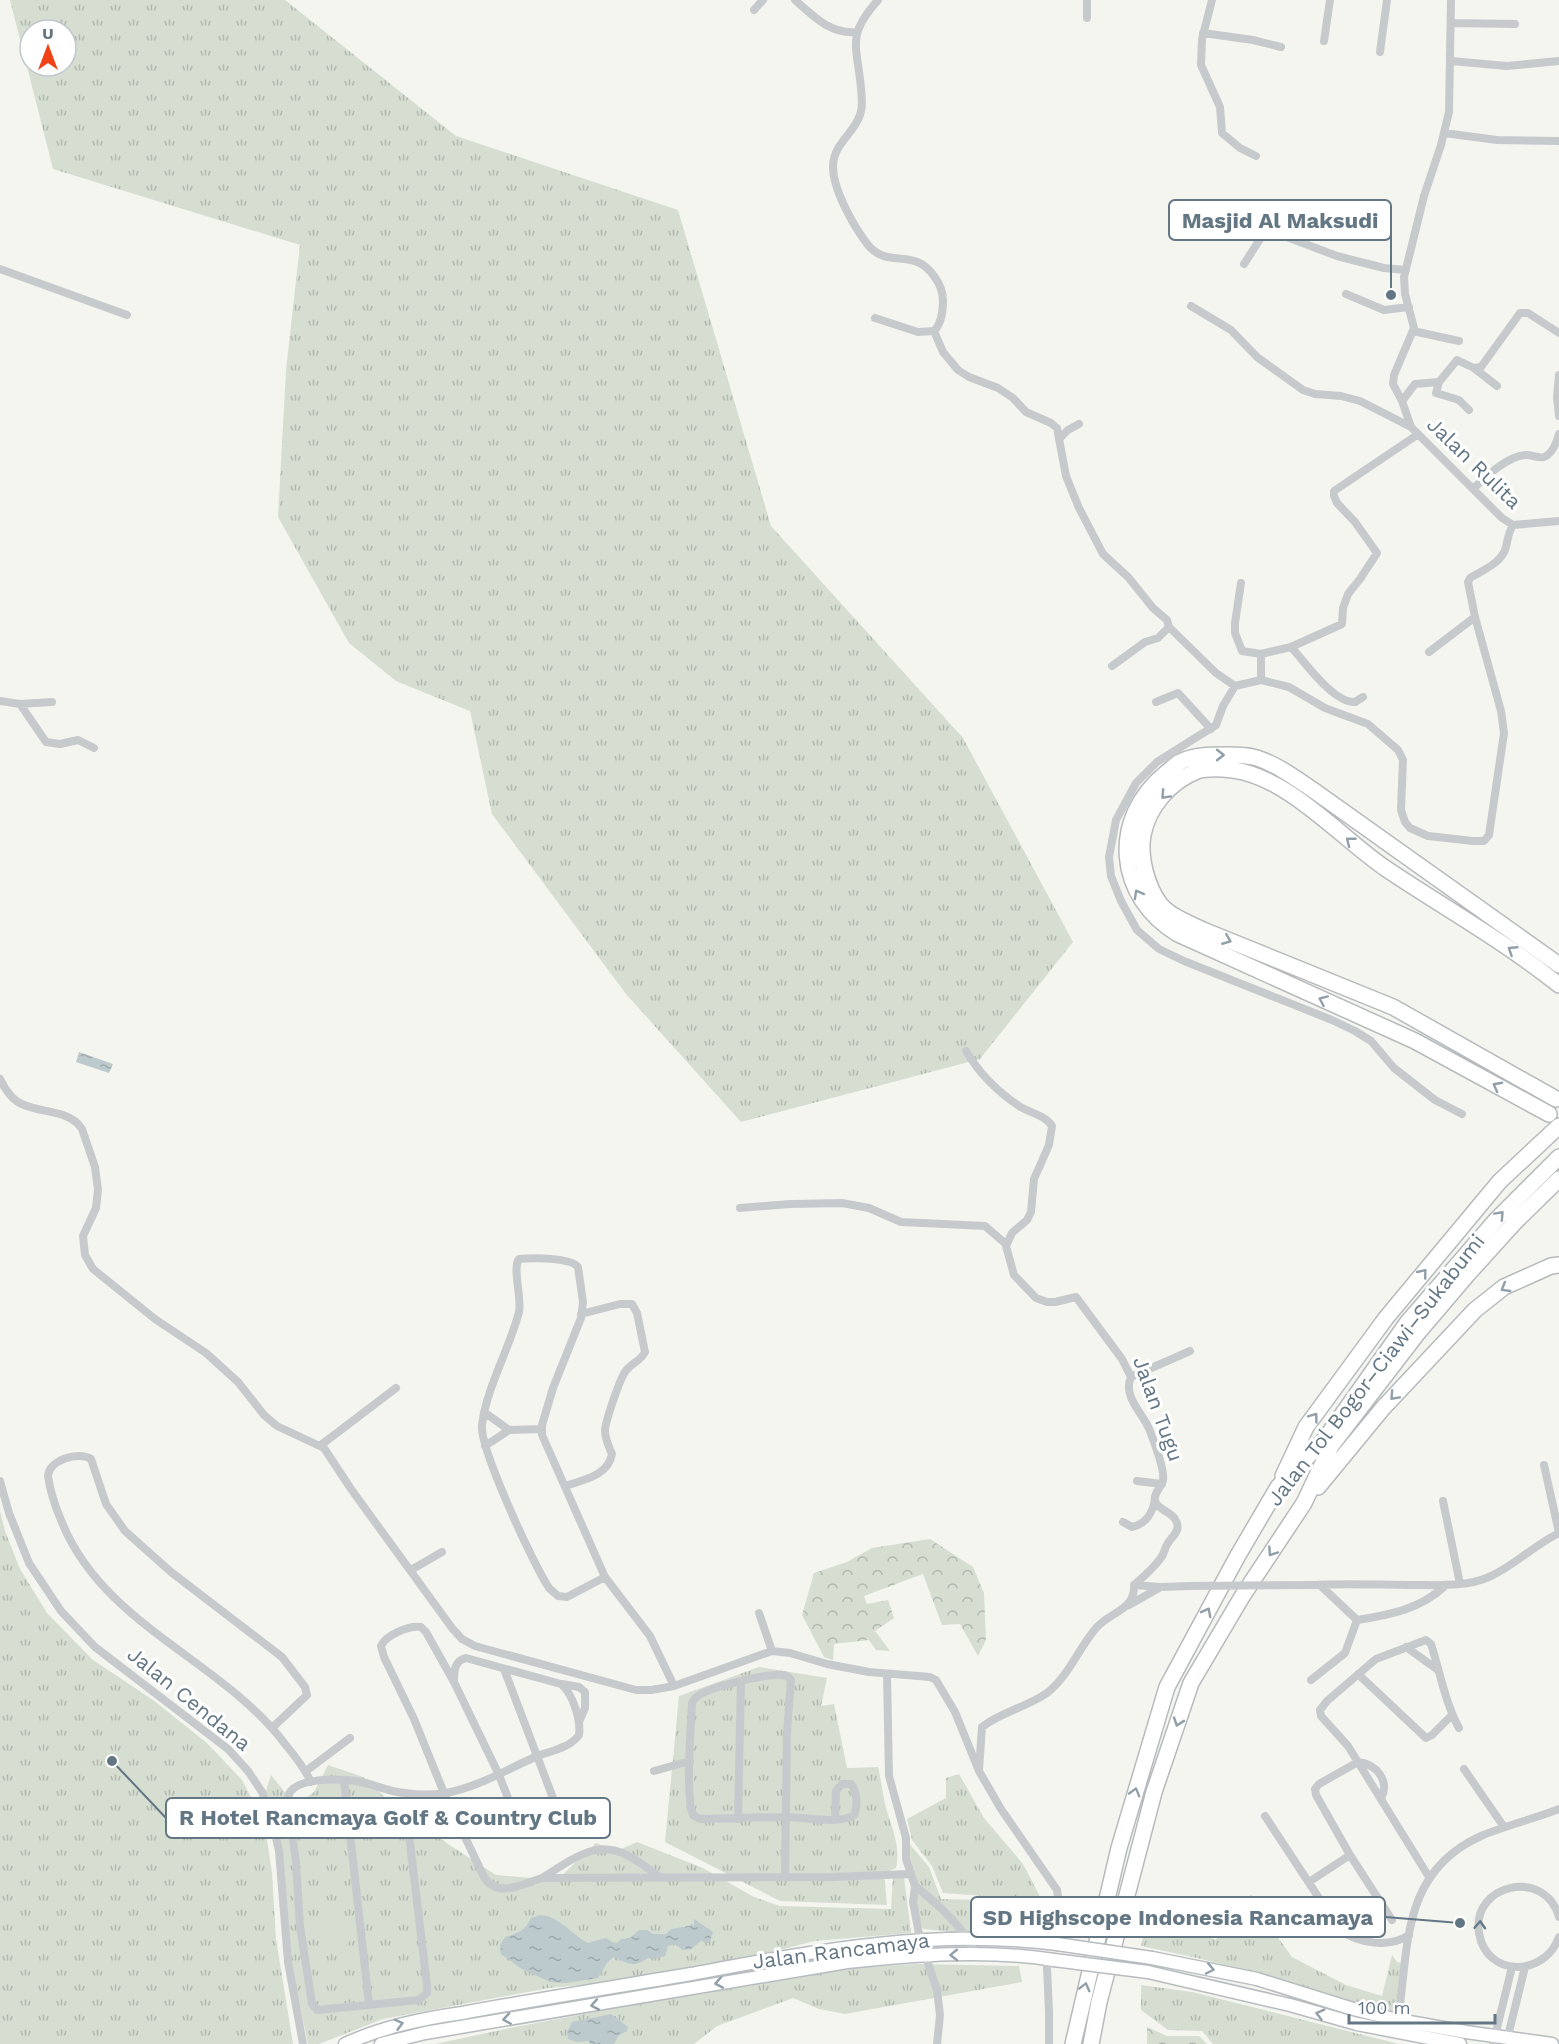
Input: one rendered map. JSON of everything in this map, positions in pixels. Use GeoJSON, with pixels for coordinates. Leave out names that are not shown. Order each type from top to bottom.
{"type":"FeatureCollection","features":[{"type":"Feature","properties":{"kind":"highway"},"geometry":{"type":"LineString","coordinates":[[1549,1114],[1415,1041],[1164,926],[1143,903],[1134,886],[1128,866],[1126,844],[1137,805],[1150,786],[1181,761],[1203,755],[1255,757],[1281,768],[1559,965]]}},
{"type":"Feature","properties":{"kind":"highway"},"geometry":{"type":"LineString","coordinates":[[1556,1099],[1394,1007],[1203,930],[1175,916],[1161,904],[1148,881],[1143,860],[1143,835],[1161,796],[1198,770],[1232,770],[1259,776],[1294,797],[1383,867],[1534,965],[1559,985]]}},
{"type":"Feature","properties":{"kind":"highway"},"geometry":{"type":"LineString","coordinates":[[1278,1487],[1306,1427],[1386,1318],[1500,1181],[1559,1126]]}},
{"type":"Feature","properties":{"kind":"highway","name":"Jalan Tol Bogor–Ciawi–Sukabumi"},"geometry":{"type":"LineString","coordinates":[[1526,1200],[1559,1157]]}},
{"type":"Feature","properties":{"kind":"highway","name":"Jalan Tol Bogor–Ciawi–Sukabumi"},"geometry":{"type":"LineString","coordinates":[[1073,2044],[1119,1848],[1167,1688],[1237,1557],[1278,1487],[1325,1440],[1489,1228],[1559,1179]]}},
{"type":"Feature","properties":{"kind":"highway"},"geometry":{"type":"LineString","coordinates":[[1304,1503],[1383,1408],[1475,1310],[1504,1287],[1551,1266],[1559,1265]]}},
{"type":"Feature","properties":{"kind":"highway","name":"Jalan Tol Bogor–Ciawi–Sukabumi"},"geometry":{"type":"LineString","coordinates":[[1091,2044],[1099,2002],[1154,1792],[1191,1683],[1243,1595],[1304,1503],[1331,1446],[1412,1329]]}},
{"type":"Feature","properties":{"kind":"street"},"geometry":{"type":"LineString","coordinates":[[754,10],[763,0]]}},
{"type":"Feature","properties":{"kind":"street"},"geometry":{"type":"LineString","coordinates":[[795,0],[829,27],[842,32],[856,33]]}},
{"type":"Feature","properties":{"kind":"street"},"geometry":{"type":"LineString","coordinates":[[875,318],[918,332],[934,331],[938,327],[943,306],[942,292],[937,281],[921,263],[914,260],[889,258],[873,251],[866,243],[836,182],[833,167],[836,150],[856,123],[861,109],[862,93],[856,53],[856,33],[864,17],[878,0]]}},
{"type":"Feature","properties":{"kind":"street"},"geometry":{"type":"LineString","coordinates":[[1087,0],[1087,18]]}},
{"type":"Feature","properties":{"kind":"street"},"geometry":{"type":"LineString","coordinates":[[1212,0],[1203,33],[1200,52],[1201,65],[1220,106],[1222,133],[1240,148],[1256,156]]}},
{"type":"Feature","properties":{"kind":"street"},"geometry":{"type":"LineString","coordinates":[[1324,40],[1330,0]]}},
{"type":"Feature","properties":{"kind":"street"},"geometry":{"type":"LineString","coordinates":[[1380,52],[1387,0]]}},
{"type":"Feature","properties":{"kind":"street"},"geometry":{"type":"LineString","coordinates":[[1451,0],[1451,96],[1444,134],[1424,196],[1406,270],[1404,289],[1413,331],[1460,342]]}},
{"type":"Feature","properties":{"kind":"street"},"geometry":{"type":"LineString","coordinates":[[1451,23],[1515,24]]}},
{"type":"Feature","properties":{"kind":"street"},"geometry":{"type":"LineString","coordinates":[[1203,33],[1253,40],[1281,47]]}},
{"type":"Feature","properties":{"kind":"street"},"geometry":{"type":"LineString","coordinates":[[1451,62],[1507,66],[1559,61]]}},
{"type":"Feature","properties":{"kind":"street"},"geometry":{"type":"LineString","coordinates":[[1444,134],[1469,138],[1559,141]]}},
{"type":"Feature","properties":{"kind":"street"},"geometry":{"type":"LineString","coordinates":[[1244,264],[1262,236],[1276,233],[1337,256],[1384,268],[1406,270]]}},
{"type":"Feature","properties":{"kind":"street"},"geometry":{"type":"LineString","coordinates":[[0,269],[127,315]]}},
{"type":"Feature","properties":{"kind":"street"},"geometry":{"type":"LineString","coordinates":[[1346,294],[1384,310],[1409,307]]}},
{"type":"Feature","properties":{"kind":"street"},"geometry":{"type":"LineString","coordinates":[[1191,306],[1231,330],[1257,357],[1303,390],[1360,401],[1411,427]]}},
{"type":"Feature","properties":{"kind":"street"},"geometry":{"type":"LineString","coordinates":[[1474,368],[1483,366],[1520,313],[1528,313],[1559,333]]}},
{"type":"Feature","properties":{"kind":"street"},"geometry":{"type":"LineString","coordinates":[[934,331],[943,352],[958,370],[969,377],[998,388],[1013,398],[1026,412],[1057,428],[1066,476],[1079,508],[1103,554],[1128,577],[1153,608],[1167,620],[1169,627],[1216,673],[1234,686],[1262,680],[1289,687],[1324,708],[1368,724],[1398,750],[1403,760],[1401,810],[1405,822],[1410,828],[1428,836],[1473,842],[1484,841],[1489,835],[1504,733],[1498,700],[1475,617],[1468,582],[1470,578],[1500,558],[1506,548],[1508,534],[1513,525]]}},
{"type":"Feature","properties":{"kind":"street","name":"Jalan Rulita"},"geometry":{"type":"LineString","coordinates":[[1413,331],[1394,377],[1394,386],[1411,427],[1417,435],[1494,511],[1513,525],[1559,521]]}},
{"type":"Feature","properties":{"kind":"street"},"geometry":{"type":"LineString","coordinates":[[1469,410],[1459,400],[1436,393],[1439,382],[1457,360],[1474,368],[1497,386]]}},
{"type":"Feature","properties":{"kind":"street"},"geometry":{"type":"LineString","coordinates":[[1559,375],[1557,397],[1559,416]]}},
{"type":"Feature","properties":{"kind":"street"},"geometry":{"type":"LineString","coordinates":[[1402,401],[1415,384],[1439,382]]}},
{"type":"Feature","properties":{"kind":"street"},"geometry":{"type":"LineString","coordinates":[[1059,439],[1078,424]]}},
{"type":"Feature","properties":{"kind":"street"},"geometry":{"type":"LineString","coordinates":[[1474,489],[1487,476],[1518,457],[1546,456],[1555,445],[1559,434]]}},
{"type":"Feature","properties":{"kind":"street"},"geometry":{"type":"LineString","coordinates":[[1240,583],[1235,633],[1242,651],[1261,654],[1291,647],[1342,624],[1343,608],[1348,594],[1377,553],[1337,503],[1334,491],[1417,435]]}},
{"type":"Feature","properties":{"kind":"street"},"geometry":{"type":"LineString","coordinates":[[1429,652],[1475,617]]}},
{"type":"Feature","properties":{"kind":"street"},"geometry":{"type":"LineString","coordinates":[[1112,666],[1145,642],[1161,636],[1169,627]]}},
{"type":"Feature","properties":{"kind":"street"},"geometry":{"type":"LineString","coordinates":[[1291,647],[1327,687],[1345,702],[1355,702],[1363,697]]}},
{"type":"Feature","properties":{"kind":"street"},"geometry":{"type":"LineString","coordinates":[[1261,654],[1262,680]]}},
{"type":"Feature","properties":{"kind":"street"},"geometry":{"type":"LineString","coordinates":[[1234,686],[1216,725],[1157,762],[1136,783],[1116,820],[1108,857],[1111,876],[1121,901],[1137,930],[1159,949],[1355,1031],[1371,1041],[1394,1068],[1427,1094],[1462,1114]]}},
{"type":"Feature","properties":{"kind":"street"},"geometry":{"type":"LineString","coordinates":[[1156,702],[1178,693],[1211,729]]}},
{"type":"Feature","properties":{"kind":"street"},"geometry":{"type":"LineString","coordinates":[[0,701],[20,704],[52,702]]}},
{"type":"Feature","properties":{"kind":"street"},"geometry":{"type":"LineString","coordinates":[[20,704],[46,742],[60,744],[78,740],[94,748]]}},
{"type":"Feature","properties":{"kind":"street"},"geometry":{"type":"LineString","coordinates":[[740,1208],[842,1203],[869,1208],[901,1222],[985,1226],[1006,1244],[1012,1233],[1027,1220],[1031,1212],[1034,1179],[1049,1145],[1052,1126],[1045,1118],[1021,1107],[997,1089],[984,1076],[966,1051]]}},
{"type":"Feature","properties":{"kind":"street"},"geometry":{"type":"LineString","coordinates":[[0,1079],[17,1101],[69,1117],[82,1129],[95,1167],[98,1190],[96,1208],[83,1236],[85,1255],[93,1269],[155,1319],[206,1353],[238,1382],[264,1415],[277,1426],[321,1445],[462,1639],[476,1646],[502,1651],[629,1688],[651,1690],[674,1686],[772,1651],[790,1653],[833,1666],[887,1674],[916,1674],[936,1680],[955,1712],[979,1771],[1001,1809],[1057,1890],[1060,1909],[1055,1931]]}},
{"type":"Feature","properties":{"kind":"street","name":"Jalan Tugu"},"geometry":{"type":"LineString","coordinates":[[1006,1244],[1014,1275],[1024,1288],[1036,1298],[1047,1302],[1060,1302],[1076,1296],[1122,1359],[1131,1377],[1130,1393],[1150,1432],[1163,1474],[1153,1509],[1144,1522],[1132,1527],[1123,1522]]}},
{"type":"Feature","properties":{"kind":"street"},"geometry":{"type":"LineString","coordinates":[[605,1577],[567,1597],[558,1596],[549,1588],[511,1510],[485,1446],[482,1429],[484,1412],[513,1334],[519,1311],[520,1298],[515,1265],[517,1261],[529,1258],[575,1263],[578,1268],[583,1302],[581,1314],[553,1388],[542,1435],[605,1577],[650,1636],[674,1686]]}},
{"type":"Feature","properties":{"kind":"street"},"geometry":{"type":"LineString","coordinates":[[565,1486],[595,1476],[607,1467],[612,1454],[606,1438],[606,1423],[625,1372],[645,1352],[637,1313],[630,1303],[581,1314]]}},
{"type":"Feature","properties":{"kind":"street"},"geometry":{"type":"LineString","coordinates":[[1131,1377],[1190,1351]]}},
{"type":"Feature","properties":{"kind":"street"},"geometry":{"type":"LineString","coordinates":[[321,1445],[396,1388]]}},
{"type":"Feature","properties":{"kind":"street"},"geometry":{"type":"LineString","coordinates":[[484,1412],[509,1430]]}},
{"type":"Feature","properties":{"kind":"street"},"geometry":{"type":"LineString","coordinates":[[485,1446],[509,1430],[542,1429]]}},
{"type":"Feature","properties":{"kind":"street"},"geometry":{"type":"LineString","coordinates":[[273,1727],[307,1695],[307,1689],[285,1661],[171,1572],[125,1531],[106,1504],[91,1459],[78,1455],[53,1464],[48,1471],[48,1476],[58,1512],[74,1547],[97,1580],[123,1606],[238,1695],[273,1727],[306,1771],[311,1782]]}},
{"type":"Feature","properties":{"kind":"street"},"geometry":{"type":"LineString","coordinates":[[1134,1585],[1160,1587],[1446,1585],[1489,1577],[1559,1533],[1544,1465]]}},
{"type":"Feature","properties":{"kind":"street","name":"Jalan Cendana"},"geometry":{"type":"LineString","coordinates":[[0,1481],[9,1513],[29,1563],[61,1611],[84,1637],[228,1749],[248,1771],[262,1792],[272,1820],[279,1851],[288,1962],[303,2044]]}},
{"type":"Feature","properties":{"kind":"street"},"geometry":{"type":"LineString","coordinates":[[1137,1481],[1162,1484]]}},
{"type":"Feature","properties":{"kind":"street"},"geometry":{"type":"LineString","coordinates":[[1129,1605],[1133,1597],[1134,1585],[1160,1559],[1167,1544],[1177,1532],[1174,1518],[1158,1506],[1155,1499]]}},
{"type":"Feature","properties":{"kind":"street"},"geometry":{"type":"LineString","coordinates":[[1443,1501],[1460,1584]]}},
{"type":"Feature","properties":{"kind":"street"},"geometry":{"type":"LineString","coordinates":[[411,1570],[442,1552]]}},
{"type":"Feature","properties":{"kind":"street"},"geometry":{"type":"LineString","coordinates":[[1317,1585],[1357,1620]]}},
{"type":"Feature","properties":{"kind":"street"},"geometry":{"type":"LineString","coordinates":[[1357,1620],[1412,1608],[1435,1596],[1446,1585]]}},
{"type":"Feature","properties":{"kind":"street"},"geometry":{"type":"LineString","coordinates":[[979,1771],[982,1727],[1048,1692],[1108,1617],[1160,1587]]}},
{"type":"Feature","properties":{"kind":"street"},"geometry":{"type":"LineString","coordinates":[[759,1613],[772,1651]]}},
{"type":"Feature","properties":{"kind":"street"},"geometry":{"type":"LineString","coordinates":[[1311,1680],[1345,1653],[1357,1620]]}},
{"type":"Feature","properties":{"kind":"street"},"geometry":{"type":"LineString","coordinates":[[504,1669],[553,1798],[552,1805],[546,1811],[524,1819],[515,1816],[499,1775],[454,1682],[426,1632],[421,1627],[413,1626],[382,1642],[381,1646],[444,1793],[489,1884],[496,1889],[505,1890],[542,1878],[580,1855],[604,1848],[630,1855],[660,1877]]}},
{"type":"Feature","properties":{"kind":"street"},"geometry":{"type":"LineString","coordinates":[[1429,1877],[1344,1740],[1321,1716],[1320,1710],[1327,1701],[1376,1659],[1422,1641],[1429,1641],[1452,1716],[1459,1728]]}},
{"type":"Feature","properties":{"kind":"street"},"geometry":{"type":"LineString","coordinates":[[1406,1647],[1438,1670]]}},
{"type":"Feature","properties":{"kind":"street"},"geometry":{"type":"LineString","coordinates":[[454,1682],[456,1664],[463,1659],[476,1660],[579,1687],[585,1692],[585,1708],[579,1723]]}},
{"type":"Feature","properties":{"kind":"street"},"geometry":{"type":"LineString","coordinates":[[887,1674],[887,1762],[891,1787],[904,1827],[906,1859],[915,1887],[913,1902],[920,1939],[937,1990],[940,2015],[938,2044]]}},
{"type":"Feature","properties":{"kind":"street"},"geometry":{"type":"LineString","coordinates":[[1358,1674],[1426,1738],[1452,1716]]}},
{"type":"Feature","properties":{"kind":"street"},"geometry":{"type":"LineString","coordinates":[[785,1877],[787,1817],[787,1732],[790,1680],[785,1675],[777,1675],[741,1681],[712,1689],[696,1697],[692,1708],[690,1761],[690,1800],[693,1815],[700,1819],[787,1817],[835,1819]]}},
{"type":"Feature","properties":{"kind":"street"},"geometry":{"type":"LineString","coordinates":[[738,1819],[741,1681]]}},
{"type":"Feature","properties":{"kind":"street"},"geometry":{"type":"LineString","coordinates":[[404,1793],[427,1984],[426,1993],[419,2000],[320,2011],[314,2009],[300,1926],[296,1863],[288,1796],[290,1790],[294,1786],[311,1782],[344,1780],[404,1793],[444,1793],[499,1775],[536,1756],[575,1741],[579,1736],[579,1723],[567,1690],[561,1684]]}},
{"type":"Feature","properties":{"kind":"street"},"geometry":{"type":"LineString","coordinates":[[306,1771],[350,1738]]}},
{"type":"Feature","properties":{"kind":"street"},"geometry":{"type":"LineString","coordinates":[[654,1771],[690,1761]]}},
{"type":"Feature","properties":{"kind":"street"},"geometry":{"type":"LineString","coordinates":[[1358,1762],[1319,1784],[1314,1792],[1350,1855],[1392,1920]]}},
{"type":"Feature","properties":{"kind":"street"},"geometry":{"type":"LineString","coordinates":[[1464,1769],[1504,1827]]}},
{"type":"Feature","properties":{"kind":"street"},"geometry":{"type":"LineString","coordinates":[[344,1780],[369,2004]]}},
{"type":"Feature","properties":{"kind":"street"},"geometry":{"type":"LineString","coordinates":[[1398,2020],[1409,1935],[1418,1899],[1429,1877],[1454,1851],[1482,1835],[1559,1809]]}},
{"type":"Feature","properties":{"kind":"street"},"geometry":{"type":"LineString","coordinates":[[1265,1816],[1331,1918],[1344,1933],[1370,1941],[1388,1943],[1409,1935]]}},
{"type":"Feature","properties":{"kind":"street"},"geometry":{"type":"LineString","coordinates":[[1309,1882],[1350,1855]]}},
{"type":"Feature","properties":{"kind":"street"},"geometry":{"type":"LineString","coordinates":[[542,1878],[910,1874]]}},
{"type":"Feature","properties":{"kind":"street"},"geometry":{"type":"LineString","coordinates":[[915,1887],[925,1894],[969,1939],[976,1954]]}},
{"type":"Feature","properties":{"kind":"street"},"geometry":{"type":"LineString","coordinates":[[1559,1917],[1549,1899],[1539,1891],[1527,1887],[1514,1887],[1502,1890],[1491,1898],[1481,1914],[1479,1933],[1483,1946],[1501,1964],[1525,1967],[1537,1964],[1547,1957],[1556,1947],[1559,1937]]}},
{"type":"Feature","properties":{"kind":"street","name":"Jalan Rancamaya"},"geometry":{"type":"LineString","coordinates":[[345,2044],[404,2022],[772,1958],[920,1939],[1057,1944],[1152,1958],[1257,1979],[1353,2009],[1398,2020],[1501,2041],[1552,2044]]}},
{"type":"Feature","properties":{"kind":"street"},"geometry":{"type":"LineString","coordinates":[[887,1942],[890,1957]]}},
{"type":"Feature","properties":{"kind":"street","name":"Jalan Rancamaya"},"geometry":{"type":"LineString","coordinates":[[381,2044],[425,2033],[795,1969],[890,1957],[976,1954],[1022,1955],[1050,1963],[1148,1972],[1357,2024],[1460,2044]]}},
{"type":"Feature","properties":{"kind":"street"},"geometry":{"type":"LineString","coordinates":[[1049,2044],[1050,1963]]}},
{"type":"Feature","properties":{"kind":"street"},"geometry":{"type":"LineString","coordinates":[[1501,2041],[1512,1966]]}},
{"type":"Feature","properties":{"kind":"street"},"geometry":{"type":"LineString","coordinates":[[1501,2041],[1525,1967]]}},
{"type":"Feature","properties":{"kind":"green space"},"geometry":{"type":"Polygon","coordinates":[[[10,0],[285,0],[456,136],[678,210],[771,526],[963,738],[1073,942],[980,1059],[741,1122],[626,994],[492,814],[470,711],[396,681],[349,643],[278,517],[286,370],[300,245],[53,169],[30,78],[78,78],[78,18],[18,18],[18,31],[10,0]]]}},
{"type":"Feature","properties":{"kind":"green space"},"geometry":{"type":"Polygon","coordinates":[[[0,1511],[20,1569],[47,1613],[93,1660],[153,1700],[207,1743],[242,1780],[266,1833],[272,1873],[276,1939],[293,2044],[0,2044],[0,1511]]]}},
{"type":"Feature","properties":{"kind":"green space"},"geometry":{"type":"Polygon","coordinates":[[[930,1539],[973,1567],[984,1593],[986,1640],[978,1656],[960,1624],[942,1625],[923,1574],[864,1596],[867,1604],[888,1600],[894,1618],[875,1631],[890,1651],[876,1650],[869,1640],[834,1644],[833,1660],[824,1657],[802,1615],[814,1573],[847,1562],[872,1548],[930,1539]]]}},
{"type":"Feature","properties":{"kind":"green space"},"geometry":{"type":"Polygon","coordinates":[[[759,1667],[827,1678],[821,1706],[834,1704],[847,1768],[878,1767],[897,1853],[896,1868],[884,1873],[887,1905],[780,1901],[665,1842],[679,1696],[759,1667]]]}},
{"type":"Feature","properties":{"kind":"green space"},"geometry":{"type":"Polygon","coordinates":[[[328,1765],[363,1777],[388,1800],[448,1844],[496,1875],[557,1880],[596,1843],[617,1851],[637,1842],[703,1868],[754,1897],[780,1906],[891,1909],[893,1874],[904,1877],[911,1933],[814,1941],[689,1974],[549,1988],[383,2019],[319,2044],[308,2044],[287,1943],[286,1903],[265,1794],[271,1775],[296,1806],[314,1792],[328,1765]]]}},
{"type":"Feature","properties":{"kind":"green space"},"geometry":{"type":"Polygon","coordinates":[[[959,1774],[984,1818],[1023,1864],[1044,1904],[1039,1919],[1024,1907],[1000,1908],[984,1896],[943,1893],[932,1866],[912,1840],[907,1819],[946,1798],[946,1778],[959,1774]]]}},
{"type":"Feature","properties":{"kind":"green space"},"geometry":{"type":"Polygon","coordinates":[[[908,1842],[929,1867],[941,1899],[983,1900],[1001,1914],[1022,1909],[1036,1922],[1041,1935],[968,1933],[955,1937],[944,1931],[923,1929],[918,1916],[908,1842]]]}},
{"type":"Feature","properties":{"kind":"green space"},"geometry":{"type":"Polygon","coordinates":[[[1251,1894],[1268,1924],[1292,1957],[1346,1985],[1382,1996],[1392,1955],[1397,1962],[1403,1963],[1394,2014],[1202,1959],[1141,1946],[1152,1902],[1215,1940],[1238,1918],[1251,1894]]]}},
{"type":"Feature","properties":{"kind":"green space"},"geometry":{"type":"Polygon","coordinates":[[[335,1916],[347,1921],[352,1933],[347,1945],[335,1950],[323,1945],[318,1933],[323,1921],[335,1916]]]}},
{"type":"Feature","properties":{"kind":"green space"},"geometry":{"type":"Polygon","coordinates":[[[917,1964],[1019,1966],[1022,1982],[845,2014],[819,2009],[793,1998],[717,2026],[694,2044],[435,2044],[778,1978],[852,1968],[917,1964]]]}},
{"type":"Feature","properties":{"kind":"green space"},"geometry":{"type":"Polygon","coordinates":[[[1141,1985],[1192,1992],[1399,2044],[1213,2044],[1202,2031],[1168,2030],[1141,2010],[1141,1985]]]}},
{"type":"Feature","properties":{"kind":"green space"},"geometry":{"type":"Polygon","coordinates":[[[1147,2027],[1167,2036],[1199,2036],[1207,2044],[1147,2044],[1147,2027]]]}},
{"type":"Feature","properties":{"kind":"water"},"geometry":{"type":"Polygon","coordinates":[[[79,1052],[113,1064],[109,1073],[76,1062],[79,1052]]]}},
{"type":"Feature","properties":{"kind":"water"},"geometry":{"type":"Polygon","coordinates":[[[540,1915],[559,1922],[588,1943],[606,1938],[617,1943],[621,1939],[630,1938],[639,1930],[647,1930],[653,1934],[666,1934],[671,1929],[694,1925],[694,1919],[713,1932],[709,1943],[701,1941],[691,1949],[683,1950],[674,1944],[668,1946],[665,1956],[648,1958],[635,1964],[613,1957],[598,1978],[566,1983],[550,1982],[522,1969],[501,1954],[500,1945],[505,1937],[521,1931],[531,1918],[540,1915]]]}},
{"type":"Feature","properties":{"kind":"water"},"geometry":{"type":"Polygon","coordinates":[[[611,2014],[628,2027],[627,2031],[618,2036],[614,2044],[590,2044],[589,2041],[577,2042],[568,2039],[567,2032],[572,2022],[611,2014]]]}},
{"type":"Feature","properties":{"kind":"place","name":"Masjid Al Maksudi"},"geometry":{"type":"Point","coordinates":[1391,295]}},
{"type":"Feature","properties":{"kind":"place","name":"R Hotel Rancmaya Golf & Country Club"},"geometry":{"type":"Point","coordinates":[112,1761]}},
{"type":"Feature","properties":{"kind":"place","name":"SD Highscope Indonesia Rancamaya"},"geometry":{"type":"Point","coordinates":[1460,1923]}}]}
